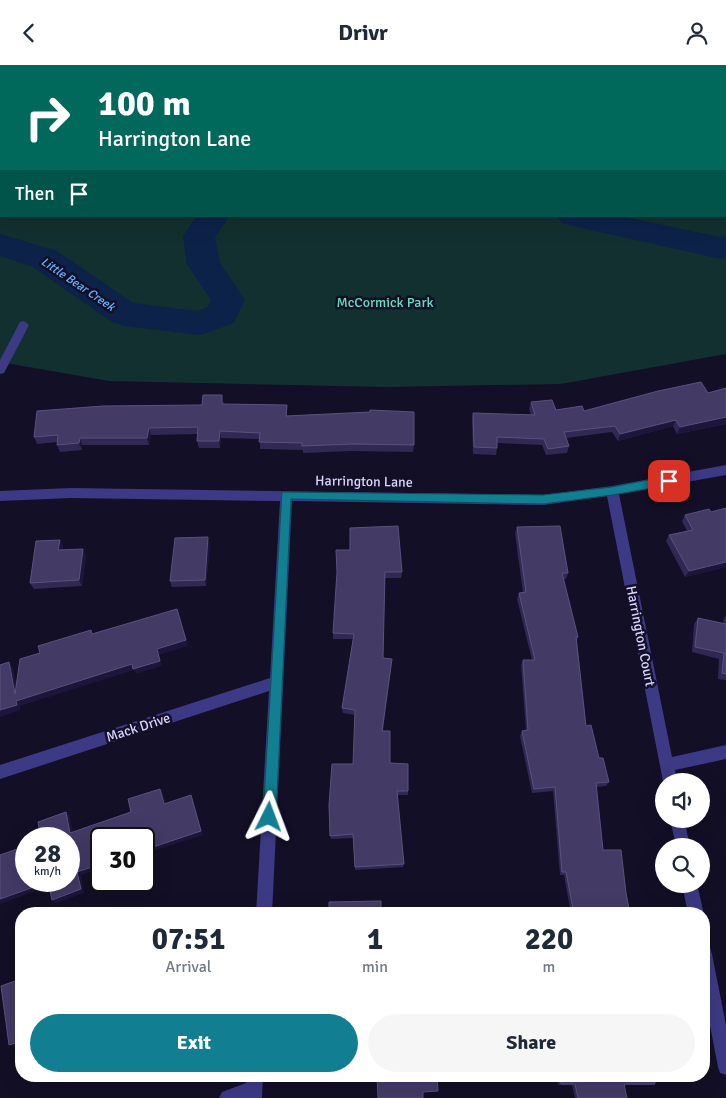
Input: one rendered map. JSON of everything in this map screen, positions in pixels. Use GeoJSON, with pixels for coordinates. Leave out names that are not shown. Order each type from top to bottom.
{"type":"FeatureCollection","features":[{"type":"Feature","properties":{"kind":"street"},"geometry":{"type":"LineString","coordinates":[[0,370],[24,325]]}},
{"type":"Feature","properties":{"kind":"street","name":"Harrington Lane"},"geometry":{"type":"LineString","coordinates":[[0,496],[71,493],[543,499],[612,491],[726,470]]}},
{"type":"Feature","properties":{"kind":"street","name":"Harrington Court"},"geometry":{"type":"LineString","coordinates":[[612,491],[668,773]]}},
{"type":"Feature","properties":{"kind":"street"},"geometry":{"type":"LineString","coordinates":[[264,907],[286,495]]}},
{"type":"Feature","properties":{"kind":"street","name":"Mack Drive"},"geometry":{"type":"LineString","coordinates":[[0,772],[277,682]]}},
{"type":"Feature","properties":{"kind":"street"},"geometry":{"type":"LineString","coordinates":[[666,765],[726,753]]}},
{"type":"Feature","properties":{"kind":"street"},"geometry":{"type":"LineString","coordinates":[[692,893],[695,907]]}},
{"type":"Feature","properties":{"kind":"street"},"geometry":{"type":"LineString","coordinates":[[710,985],[726,1067]]}},
{"type":"Feature","properties":{"kind":"street"},"geometry":{"type":"LineString","coordinates":[[228,1098],[254,1087]]}},
{"type":"Feature","properties":{"kind":"green space","name":"McCormick Park"},"geometry":{"type":"Polygon","coordinates":[[[0,217],[726,217],[726,354],[561,384],[385,387],[109,381],[0,362],[0,217]]]}},
{"type":"Feature","properties":{"kind":"building"},"geometry":{"type":"Polygon","coordinates":[[[701,382],[708,393],[726,388],[726,417],[680,427],[676,420],[620,434],[615,426],[564,432],[569,446],[548,449],[544,439],[497,437],[497,448],[474,447],[473,413],[535,415],[531,402],[552,400],[556,410],[582,406],[584,411],[658,391],[701,382]]]}},
{"type":"Feature","properties":{"kind":"building"},"geometry":{"type":"Polygon","coordinates":[[[203,395],[222,395],[222,404],[287,405],[286,416],[370,412],[370,410],[414,412],[414,445],[352,444],[302,446],[302,443],[259,442],[260,433],[220,431],[219,441],[197,441],[198,427],[149,428],[147,438],[80,438],[79,443],[57,445],[58,435],[34,437],[37,411],[103,406],[202,405],[203,395]]]}},
{"type":"Feature","properties":{"kind":"building"},"geometry":{"type":"Polygon","coordinates":[[[726,508],[726,562],[689,571],[669,535],[693,530],[685,515],[709,509],[711,512],[726,508]]]}},
{"type":"Feature","properties":{"kind":"building"},"geometry":{"type":"Polygon","coordinates":[[[398,526],[402,572],[385,572],[383,658],[392,659],[382,731],[390,731],[390,763],[408,764],[408,791],[397,791],[404,864],[355,867],[353,834],[330,836],[329,805],[332,764],[353,764],[355,710],[342,708],[354,634],[333,633],[337,572],[336,550],[350,550],[350,528],[398,526]]]}},
{"type":"Feature","properties":{"kind":"building"},"geometry":{"type":"Polygon","coordinates":[[[560,526],[568,573],[562,573],[578,637],[576,637],[586,726],[591,725],[599,758],[603,758],[609,782],[596,783],[603,850],[621,850],[629,907],[573,907],[566,872],[562,872],[555,787],[534,789],[522,731],[528,730],[523,660],[535,660],[519,593],[526,592],[517,527],[560,526]]]}},
{"type":"Feature","properties":{"kind":"building"},"geometry":{"type":"Polygon","coordinates":[[[208,537],[205,580],[170,581],[175,538],[208,537]]]}},
{"type":"Feature","properties":{"kind":"building"},"geometry":{"type":"Polygon","coordinates":[[[60,540],[58,550],[83,549],[79,580],[30,583],[36,541],[60,540]]]}},
{"type":"Feature","properties":{"kind":"building"},"geometry":{"type":"Polygon","coordinates":[[[177,609],[186,640],[157,649],[160,661],[133,669],[132,664],[16,701],[17,705],[0,710],[0,665],[9,662],[15,694],[20,659],[40,653],[38,646],[91,630],[92,634],[177,609]]]}},
{"type":"Feature","properties":{"kind":"building"},"geometry":{"type":"Polygon","coordinates":[[[698,618],[726,624],[726,674],[722,673],[724,653],[695,647],[698,618]]]}},
{"type":"Feature","properties":{"kind":"building"},"geometry":{"type":"Polygon","coordinates":[[[160,789],[164,804],[191,795],[201,831],[155,846],[155,827],[90,827],[90,868],[80,871],[80,830],[131,812],[128,799],[160,789]]]}},
{"type":"Feature","properties":{"kind":"building"},"geometry":{"type":"Polygon","coordinates":[[[66,812],[69,827],[39,827],[38,822],[66,812]]]}},
{"type":"Feature","properties":{"kind":"building"},"geometry":{"type":"Polygon","coordinates":[[[15,850],[15,892],[20,892],[0,899],[0,855],[15,850]]]}},
{"type":"Feature","properties":{"kind":"building"},"geometry":{"type":"Polygon","coordinates":[[[50,892],[73,892],[52,900],[50,892]]]}},
{"type":"Feature","properties":{"kind":"building"},"geometry":{"type":"Polygon","coordinates":[[[381,901],[381,907],[329,907],[329,902],[381,901]]]}},
{"type":"Feature","properties":{"kind":"building"},"geometry":{"type":"Polygon","coordinates":[[[15,981],[15,1043],[9,1045],[1,986],[15,981]]]}},
{"type":"Feature","properties":{"kind":"building"},"geometry":{"type":"Polygon","coordinates":[[[377,1082],[437,1082],[438,1091],[423,1092],[423,1098],[378,1098],[377,1082]]]}},
{"type":"Feature","properties":{"kind":"building"},"geometry":{"type":"Polygon","coordinates":[[[561,1082],[655,1082],[655,1084],[624,1084],[627,1098],[578,1098],[575,1084],[561,1084],[561,1082]]]}},
{"type":"Feature","properties":{"kind":"waterway","name":"Little Bear Creek"},"geometry":{"type":"LineString","coordinates":[[0,245],[45,259],[124,314],[200,323],[222,315],[228,300],[204,264],[199,236],[213,217]]}},
{"type":"Feature","properties":{"kind":"waterway","name":"Little Bear Creek"},"geometry":{"type":"LineString","coordinates":[[578,217],[721,248],[726,246]]}},
{"type":"Feature","properties":{"kind":"route"},"geometry":{"type":"LineString","coordinates":[[269,817],[286,495],[543,499],[612,491],[669,481]]}}]}
